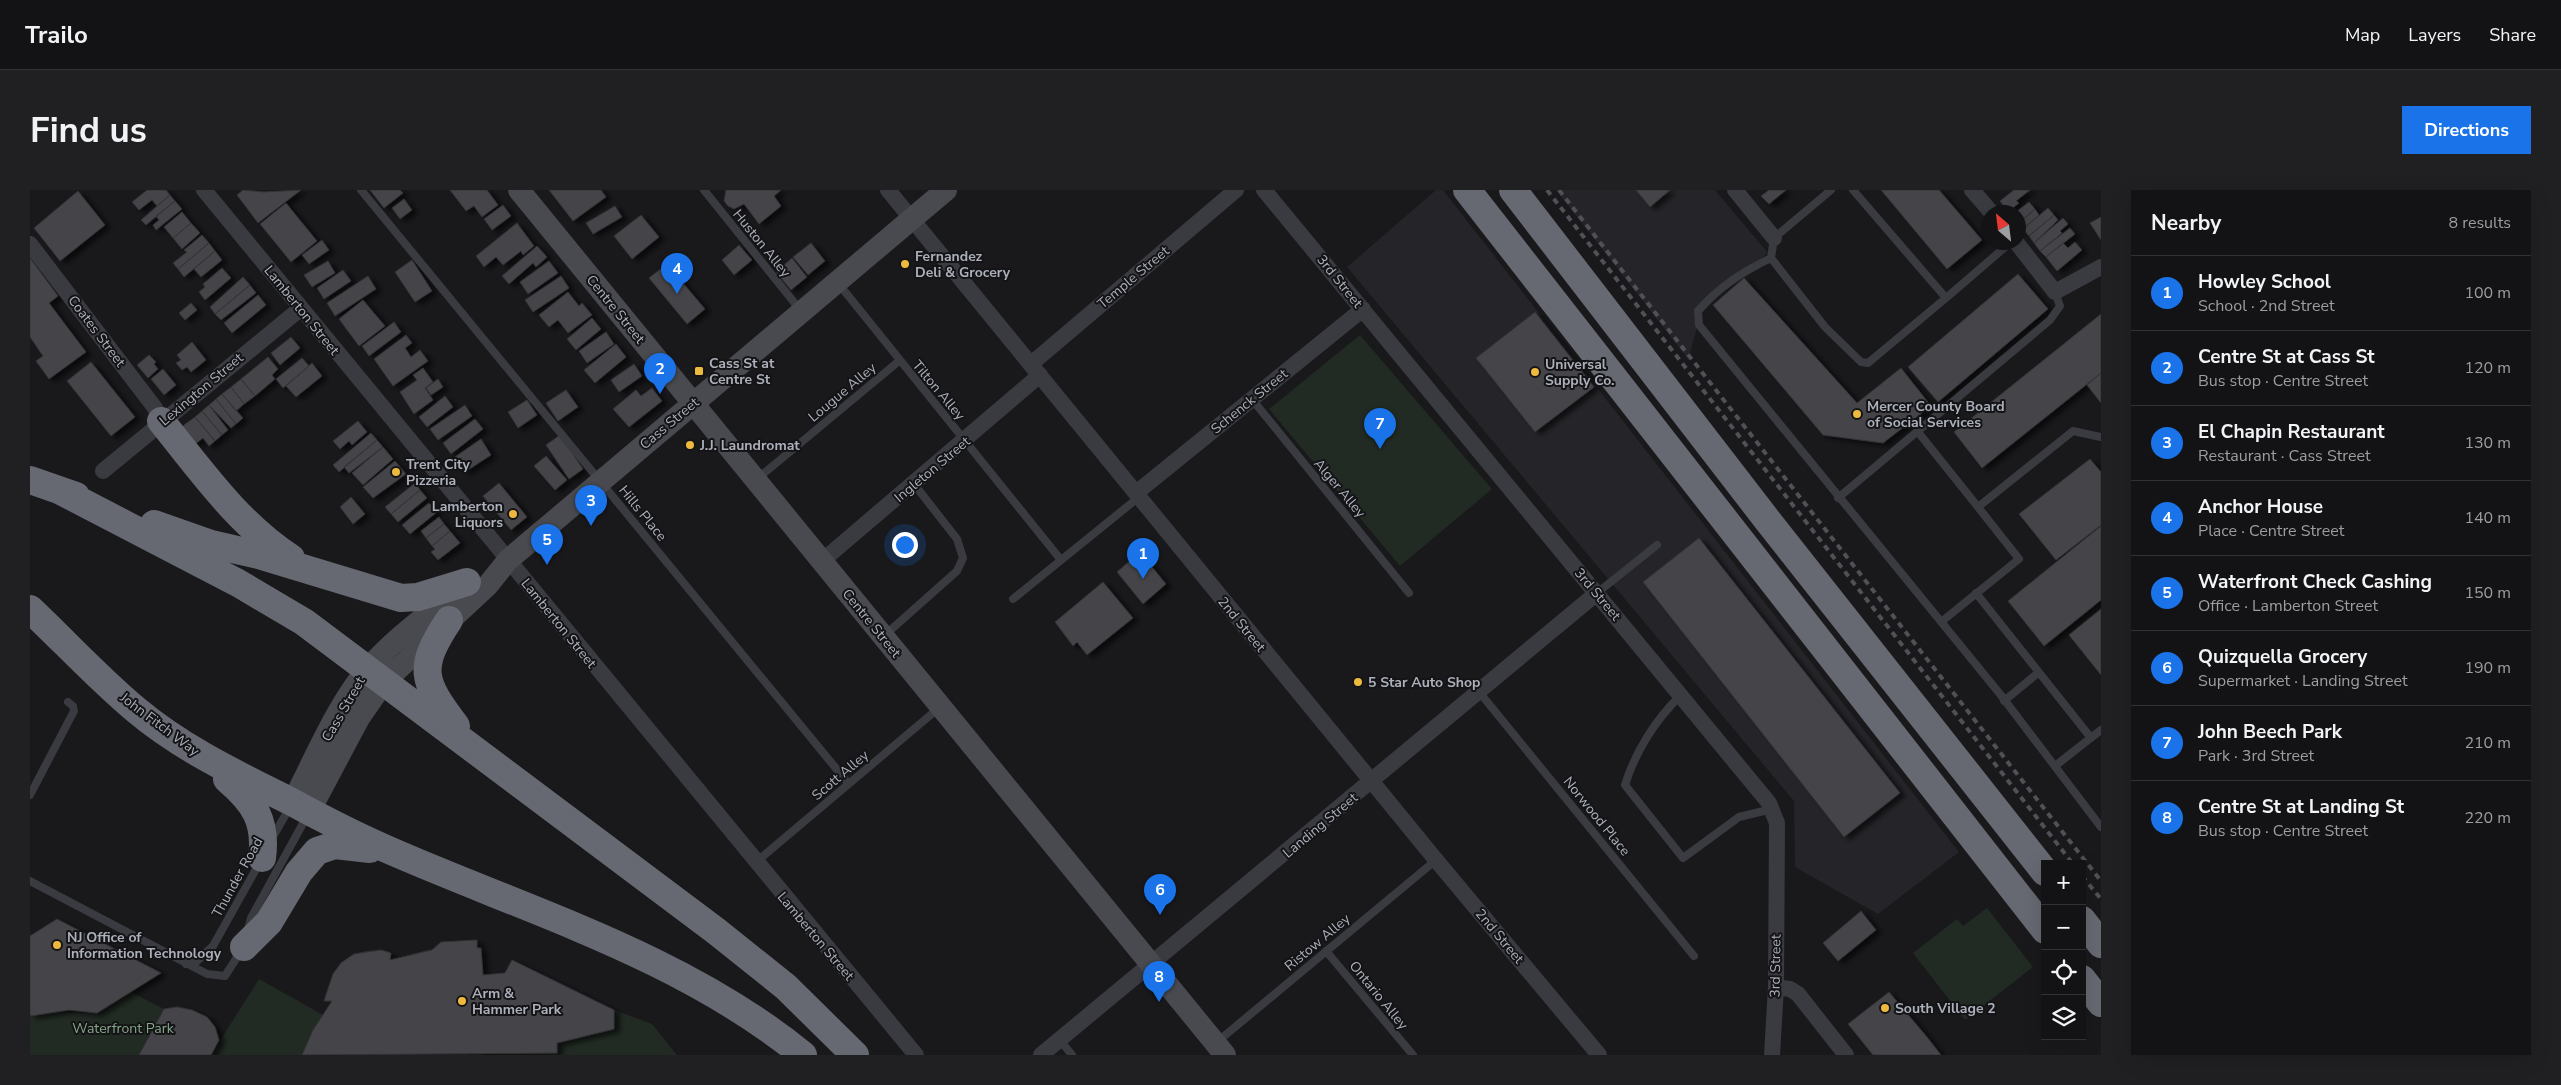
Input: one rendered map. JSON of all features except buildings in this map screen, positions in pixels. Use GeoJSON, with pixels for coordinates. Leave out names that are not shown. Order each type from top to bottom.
{"type":"FeatureCollection","features":[{"type":"Feature","properties":{"kind":"highway"},"geometry":{"type":"LineString","coordinates":[[1467,190],[2041,925]]}},
{"type":"Feature","properties":{"kind":"highway"},"geometry":{"type":"LineString","coordinates":[[1513,190],[1768,520],[2041,867]]}},
{"type":"Feature","properties":{"kind":"highway"},"geometry":{"type":"LineString","coordinates":[[161,421],[231,506],[275,548],[313,572]]}},
{"type":"Feature","properties":{"kind":"highway"},"geometry":{"type":"LineString","coordinates":[[30,480],[211,544],[259,555],[401,598],[418,597],[467,582]]}},
{"type":"Feature","properties":{"kind":"highway"},"geometry":{"type":"LineString","coordinates":[[60,490],[238,583],[304,622],[347,652],[375,676],[716,931],[786,987],[855,1055]]}},
{"type":"Feature","properties":{"kind":"highway","name":"John Fitch Way"},"geometry":{"type":"LineString","coordinates":[[30,609],[136,710],[195,752],[300,808],[390,851]]}},
{"type":"Feature","properties":{"kind":"highway"},"geometry":{"type":"LineString","coordinates":[[449,620],[432,645],[428,658],[427,671],[430,686],[443,708],[477,752]]}},
{"type":"Feature","properties":{"kind":"highway"},"geometry":{"type":"LineString","coordinates":[[195,752],[244,794],[252,805],[264,838],[262,858]]}},
{"type":"Feature","properties":{"kind":"highway"},"geometry":{"type":"LineString","coordinates":[[244,946],[269,922],[299,872],[317,851],[335,845],[390,851],[650,959],[722,999],[774,1032],[803,1055]]}},
{"type":"Feature","properties":{"kind":"highway"},"geometry":{"type":"LineString","coordinates":[[2086,925],[2101,944]]}},
{"type":"Feature","properties":{"kind":"highway"},"geometry":{"type":"LineString","coordinates":[[2086,984],[2101,1003]]}},
{"type":"Feature","properties":{"kind":"highway"},"geometry":{"type":"LineString","coordinates":[[774,1032],[790,1055]]}},
{"type":"Feature","properties":{"kind":"street","name":"Lamberton Street"},"geometry":{"type":"LineString","coordinates":[[204,190],[300,309],[916,1055]]}},
{"type":"Feature","properties":{"kind":"street","name":"Centre Street"},"geometry":{"type":"LineString","coordinates":[[520,190],[1220,1049]]}},
{"type":"Feature","properties":{"kind":"street","name":"2nd Street"},"geometry":{"type":"LineString","coordinates":[[888,190],[1436,860],[1599,1055]]}},
{"type":"Feature","properties":{"kind":"street","name":"Cass Street"},"geometry":{"type":"LineString","coordinates":[[375,676],[449,620],[488,585],[508,560],[946,190]]}},
{"type":"Feature","properties":{"kind":"street","name":"Temple Street"},"geometry":{"type":"LineString","coordinates":[[1036,369],[1236,190]]}},
{"type":"Feature","properties":{"kind":"street","name":"3rd Street"},"geometry":{"type":"LineString","coordinates":[[1264,190],[1503,482],[1681,695],[1772,809],[1777,823],[1776,987],[1772,1055]]}},
{"type":"Feature","properties":{"kind":"street"},"geometry":{"type":"LineString","coordinates":[[1735,190],[1774,238]]}},
{"type":"Feature","properties":{"kind":"street"},"geometry":{"type":"LineString","coordinates":[[1972,190],[1985,205]]}},
{"type":"Feature","properties":{"kind":"street","name":"Coates Street"},"geometry":{"type":"LineString","coordinates":[[30,244],[155,408],[161,421]]}},
{"type":"Feature","properties":{"kind":"street"},"geometry":{"type":"LineString","coordinates":[[2022,250],[2055,292],[2101,267]]}},
{"type":"Feature","properties":{"kind":"street","name":"Lexington Street"},"geometry":{"type":"LineString","coordinates":[[103,471],[161,421],[300,309]]}},
{"type":"Feature","properties":{"kind":"street","name":"Schenck Street"},"geometry":{"type":"LineString","coordinates":[[1138,495],[1251,398],[1363,309]]}},
{"type":"Feature","properties":{"kind":"street","name":"Ingleton Street"},"geometry":{"type":"LineString","coordinates":[[822,561],[965,441],[1036,369]]}},
{"type":"Feature","properties":{"kind":"street","name":"Cass Street"},"geometry":{"type":"LineString","coordinates":[[300,808],[359,718],[386,650],[486,566],[508,560]]}},
{"type":"Feature","properties":{"kind":"street","name":"Landing Street"},"geometry":{"type":"LineString","coordinates":[[1041,1055],[1373,782],[1597,593]]}},
{"type":"Feature","properties":{"kind":"street"},"geometry":{"type":"LineString","coordinates":[[1776,987],[1790,988],[1798,994],[1846,1055]]}},
{"type":"Feature","properties":{"kind":"lane","name":"Hills Place"},"geometry":{"type":"LineString","coordinates":[[361,190],[601,480],[848,784]]}},
{"type":"Feature","properties":{"kind":"lane","name":"Huston Alley"},"geometry":{"type":"LineString","coordinates":[[704,190],[802,312]]}},
{"type":"Feature","properties":{"kind":"lane"},"geometry":{"type":"LineString","coordinates":[[1832,190],[1774,238],[1772,258],[1824,327],[1861,362],[1868,363],[2002,250]]}},
{"type":"Feature","properties":{"kind":"lane"},"geometry":{"type":"LineString","coordinates":[[1853,190],[1946,298]]}},
{"type":"Feature","properties":{"kind":"lane"},"geometry":{"type":"LineString","coordinates":[[1772,258],[1743,271],[1715,292],[1698,311],[1699,325],[2004,700],[2101,827]]}},
{"type":"Feature","properties":{"kind":"lane","name":"Tilton Alley"},"geometry":{"type":"LineString","coordinates":[[836,282],[1061,560]]}},
{"type":"Feature","properties":{"kind":"lane"},"geometry":{"type":"LineString","coordinates":[[1838,498],[2050,320],[2060,306],[2055,292]]}},
{"type":"Feature","properties":{"kind":"lane","name":"Lougue Alley"},"geometry":{"type":"LineString","coordinates":[[756,481],[899,361]]}},
{"type":"Feature","properties":{"kind":"lane","name":"Alger Alley"},"geometry":{"type":"LineString","coordinates":[[1251,398],[1409,593]]}},
{"type":"Feature","properties":{"kind":"lane"},"geometry":{"type":"LineString","coordinates":[[1978,507],[2073,431],[2101,437]]}},
{"type":"Feature","properties":{"kind":"lane"},"geometry":{"type":"LineString","coordinates":[[1918,432],[2019,559],[1941,622]]}},
{"type":"Feature","properties":{"kind":"lane"},"geometry":{"type":"LineString","coordinates":[[883,637],[957,571],[963,558],[957,539],[914,484]]}},
{"type":"Feature","properties":{"kind":"lane","name":"Schenck Street"},"geometry":{"type":"LineString","coordinates":[[1013,600],[1138,495]]}},
{"type":"Feature","properties":{"kind":"lane"},"geometry":{"type":"LineString","coordinates":[[1597,593],[1657,545]]}},
{"type":"Feature","properties":{"kind":"lane"},"geometry":{"type":"LineString","coordinates":[[1976,593],[2091,738]]}},
{"type":"Feature","properties":{"kind":"lane"},"geometry":{"type":"LineString","coordinates":[[2004,700],[2038,673]]}},
{"type":"Feature","properties":{"kind":"lane","name":"Norwood Place"},"geometry":{"type":"LineString","coordinates":[[1480,693],[1694,956]]}},
{"type":"Feature","properties":{"kind":"lane"},"geometry":{"type":"LineString","coordinates":[[1681,695],[1668,708],[1631,764],[1625,785],[1677,851],[1683,858],[1739,817],[1772,809]]}},
{"type":"Feature","properties":{"kind":"lane"},"geometry":{"type":"LineString","coordinates":[[30,796],[74,711],[73,706],[68,702]]}},
{"type":"Feature","properties":{"kind":"lane","name":"Scott Alley"},"geometry":{"type":"LineString","coordinates":[[756,862],[940,707]]}},
{"type":"Feature","properties":{"kind":"lane"},"geometry":{"type":"LineString","coordinates":[[2055,766],[2101,730]]}},
{"type":"Feature","properties":{"kind":"lane"},"geometry":{"type":"LineString","coordinates":[[30,881],[186,964],[207,974],[225,976],[244,946],[251,918],[300,808]]}},
{"type":"Feature","properties":{"kind":"lane","name":"Thunder Road"},"geometry":{"type":"LineString","coordinates":[[186,964],[196,962],[213,946],[262,858],[300,808]]}},
{"type":"Feature","properties":{"kind":"lane","name":"Ristow Alley"},"geometry":{"type":"LineString","coordinates":[[1220,1049],[1326,950],[1436,860]]}},
{"type":"Feature","properties":{"kind":"lane","name":"Ontario Alley"},"geometry":{"type":"LineString","coordinates":[[1326,950],[1413,1055]]}},
{"type":"Feature","properties":{"kind":"lane"},"geometry":{"type":"LineString","coordinates":[[1060,1040],[1072,1055]]}},
{"type":"Feature","properties":{"kind":"shaded area"},"geometry":{"type":"Polygon","coordinates":[[[1436,190],[1443,190],[1959,852],[1878,914],[1795,867],[1794,801],[1347,267],[1436,190]]]}},
{"type":"Feature","properties":{"kind":"shaded area"},"geometry":{"type":"Polygon","coordinates":[[[1556,190],[1715,190],[1768,253],[1703,307],[1688,359],[1556,190]]]}},
{"type":"Feature","properties":{"kind":"green space"},"geometry":{"type":"Polygon","coordinates":[[[1360,335],[1492,489],[1400,566],[1269,409],[1360,335]]]}},
{"type":"Feature","properties":{"kind":"green space"},"geometry":{"type":"Polygon","coordinates":[[[1987,908],[2033,967],[1965,1020],[1913,953],[1957,919],[1963,926],[1987,908]]]}},
{"type":"Feature","properties":{"kind":"green space","name":"Arm & Hammer Park"},"geometry":{"type":"Polygon","coordinates":[[[481,948],[483,975],[505,973],[512,960],[614,1010],[652,1024],[677,1055],[211,1055],[259,979],[323,1015],[331,1002],[324,1001],[333,976],[346,959],[355,954],[365,951],[391,953],[391,960],[426,950],[481,948]]]}},
{"type":"Feature","properties":{"kind":"green space","name":"Waterfront Park"},"geometry":{"type":"Polygon","coordinates":[[[131,992],[164,1009],[139,1055],[30,1055],[30,1017],[49,1012],[97,1013],[131,992]]]}},
{"type":"Feature","properties":{"kind":"railway"},"geometry":{"type":"LineString","coordinates":[[1547,190],[2070,860]]}},
{"type":"Feature","properties":{"kind":"railway"},"geometry":{"type":"LineString","coordinates":[[1559,190],[2101,881]]}},
{"type":"Feature","properties":{"kind":"railway"},"geometry":{"type":"LineString","coordinates":[[2086,881],[2101,899]]}},
{"type":"Feature","properties":{"kind":"place","name":"Fernandez Deli & Grocery"},"geometry":{"type":"Point","coordinates":[905,264]}},
{"type":"Feature","properties":{"kind":"place","name":"Anchor House"},"geometry":{"type":"Point","coordinates":[677,294]}},
{"type":"Feature","properties":{"kind":"place","name":"Cass St at Centre St"},"geometry":{"type":"Point","coordinates":[699,371]}},
{"type":"Feature","properties":{"kind":"place","name":"Universal Supply Co."},"geometry":{"type":"Point","coordinates":[1535,372]}},
{"type":"Feature","properties":{"kind":"place","name":"Centre St at Cass St"},"geometry":{"type":"Point","coordinates":[660,394]}},
{"type":"Feature","properties":{"kind":"place","name":"Mercer County Board of Social Services"},"geometry":{"type":"Point","coordinates":[1857,414]}},
{"type":"Feature","properties":{"kind":"place","name":"J.J. Laundromat"},"geometry":{"type":"Point","coordinates":[690,445]}},
{"type":"Feature","properties":{"kind":"place","name":"John Beech Park"},"geometry":{"type":"Point","coordinates":[1380,449]}},
{"type":"Feature","properties":{"kind":"place","name":"Trent City Pizzeria"},"geometry":{"type":"Point","coordinates":[396,472]}},
{"type":"Feature","properties":{"kind":"place","name":"Lamberton Liquors"},"geometry":{"type":"Point","coordinates":[513,514]}},
{"type":"Feature","properties":{"kind":"place","name":"El Chapin Restaurant"},"geometry":{"type":"Point","coordinates":[591,526]}},
{"type":"Feature","properties":{"kind":"place","name":"Waterfront Check Cashing"},"geometry":{"type":"Point","coordinates":[547,565]}},
{"type":"Feature","properties":{"kind":"place","name":"Howley School"},"geometry":{"type":"Point","coordinates":[1143,579]}},
{"type":"Feature","properties":{"kind":"place","name":"5 Star Auto Shop"},"geometry":{"type":"Point","coordinates":[1358,682]}},
{"type":"Feature","properties":{"kind":"place","name":"Quizquella Grocery"},"geometry":{"type":"Point","coordinates":[1160,915]}},
{"type":"Feature","properties":{"kind":"place","name":"NJ Office of Information Technology"},"geometry":{"type":"Point","coordinates":[57,945]}},
{"type":"Feature","properties":{"kind":"place","name":"Arm & Hammer Park"},"geometry":{"type":"Point","coordinates":[462,1001]}},
{"type":"Feature","properties":{"kind":"place","name":"Centre St at Landing St"},"geometry":{"type":"Point","coordinates":[1159,1002]}},
{"type":"Feature","properties":{"kind":"place","name":"South Village 2"},"geometry":{"type":"Point","coordinates":[1885,1008]}}]}
